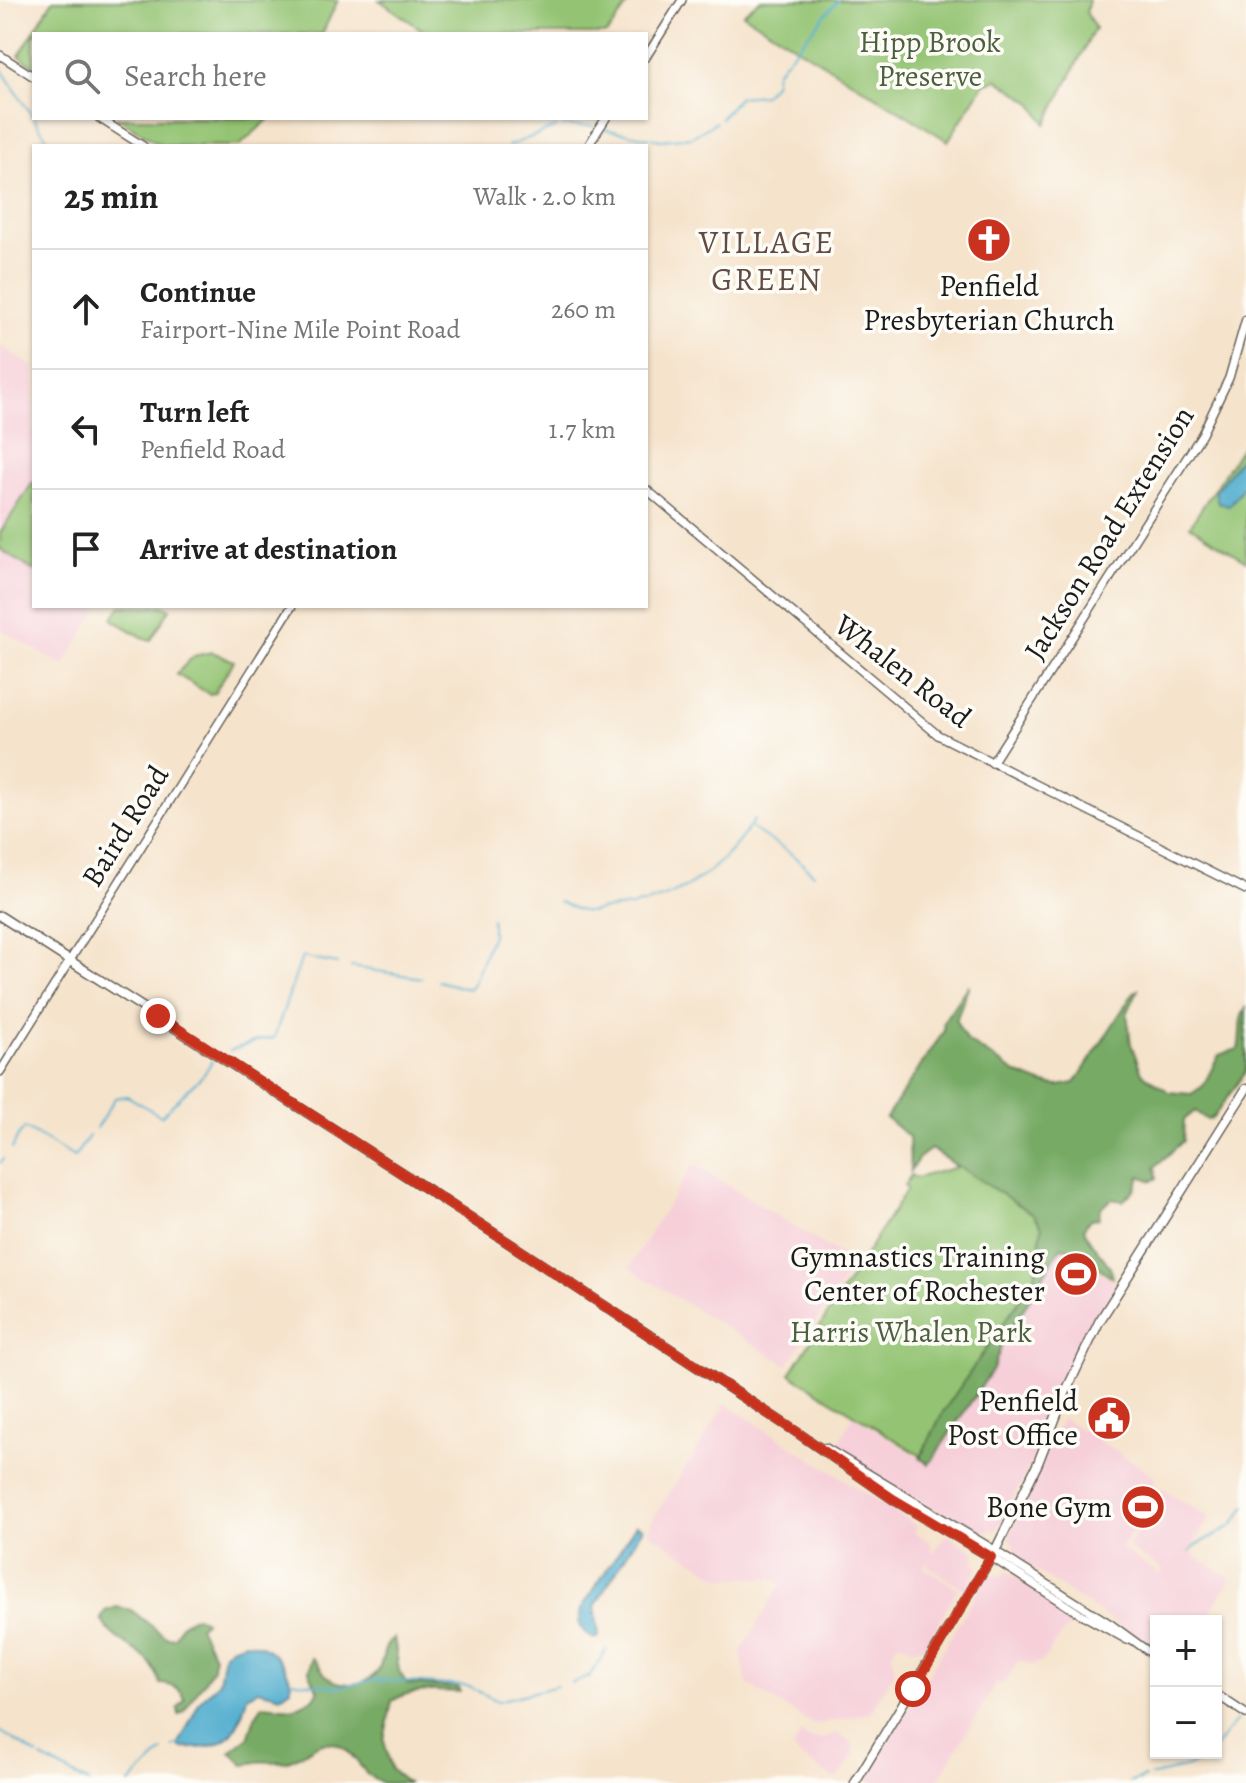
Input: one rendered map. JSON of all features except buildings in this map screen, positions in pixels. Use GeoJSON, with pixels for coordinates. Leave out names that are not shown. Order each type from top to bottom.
{"type":"FeatureCollection","features":[{"type":"Feature","properties":{"kind":"main road"},"geometry":{"type":"LineString","coordinates":[[0,916],[258,1080],[798,1433],[893,1499],[993,1554]]}},
{"type":"Feature","properties":{"kind":"main road"},"geometry":{"type":"LineString","coordinates":[[855,1783],[993,1554],[1038,1463],[1066,1391],[1099,1322],[1246,1089]]}},
{"type":"Feature","properties":{"kind":"street"},"geometry":{"type":"LineString","coordinates":[[648,54],[682,0]]}},
{"type":"Feature","properties":{"kind":"street"},"geometry":{"type":"LineString","coordinates":[[0,55],[32,76]]}},
{"type":"Feature","properties":{"kind":"street"},"geometry":{"type":"LineString","coordinates":[[102,120],[140,144]]}},
{"type":"Feature","properties":{"kind":"street"},"geometry":{"type":"LineString","coordinates":[[589,144],[605,120]]}},
{"type":"Feature","properties":{"kind":"street","name":"Jackson Road Extension"},"geometry":{"type":"LineString","coordinates":[[992,763],[1202,434],[1229,378],[1246,319]]}},
{"type":"Feature","properties":{"kind":"street","name":"Whalen Road"},"geometry":{"type":"LineString","coordinates":[[648,491],[946,740],[1246,890]]}},
{"type":"Feature","properties":{"kind":"street","name":"Baird Road"},"geometry":{"type":"LineString","coordinates":[[0,1072],[291,608]]}},
{"type":"Feature","properties":{"kind":"street"},"geometry":{"type":"LineString","coordinates":[[993,1554],[1108,1631],[1150,1653]]}},
{"type":"Feature","properties":{"kind":"street"},"geometry":{"type":"LineString","coordinates":[[1222,1698],[1246,1714]]}},
{"type":"Feature","properties":{"kind":"shaded area"},"geometry":{"type":"Polygon","coordinates":[[[0,346],[32,366],[32,608],[99,608],[63,666],[0,629],[0,346]]]}},
{"type":"Feature","properties":{"kind":"shaded area"},"geometry":{"type":"Polygon","coordinates":[[[693,1164],[855,1264],[787,1365],[629,1268],[693,1164]]]}},
{"type":"Feature","properties":{"kind":"shaded area"},"geometry":{"type":"Polygon","coordinates":[[[1061,1247],[1118,1284],[1076,1357],[1029,1468],[995,1533],[993,1529],[980,1533],[980,1537],[835,1450],[853,1416],[929,1464],[993,1369],[1002,1344],[1061,1247]]]}},
{"type":"Feature","properties":{"kind":"shaded area"},"geometry":{"type":"Polygon","coordinates":[[[726,1404],[917,1526],[914,1532],[930,1542],[933,1553],[946,1534],[976,1553],[973,1555],[974,1561],[979,1566],[966,1590],[927,1565],[931,1558],[923,1567],[958,1588],[925,1646],[914,1649],[898,1643],[892,1653],[895,1671],[870,1713],[814,1725],[747,1684],[741,1651],[781,1584],[772,1578],[721,1578],[649,1533],[651,1522],[726,1404]]]}},
{"type":"Feature","properties":{"kind":"shaded area"},"geometry":{"type":"Polygon","coordinates":[[[1062,1418],[1154,1475],[1156,1494],[1121,1548],[1160,1575],[1163,1572],[1127,1547],[1160,1496],[1160,1487],[1210,1518],[1188,1552],[1231,1578],[1211,1615],[1150,1615],[1150,1646],[1012,1555],[1016,1553],[1008,1539],[1062,1418]]]}},
{"type":"Feature","properties":{"kind":"shaded area"},"geometry":{"type":"Polygon","coordinates":[[[1005,1570],[1080,1617],[1062,1634],[1043,1661],[1032,1665],[1019,1660],[1003,1684],[996,1684],[936,1783],[871,1783],[867,1772],[986,1578],[990,1572],[993,1574],[991,1576],[1004,1575],[1005,1570]]]}},
{"type":"Feature","properties":{"kind":"shaded area"},"geometry":{"type":"Polygon","coordinates":[[[801,1733],[811,1739],[822,1739],[837,1733],[853,1745],[854,1755],[838,1778],[833,1778],[798,1755],[794,1750],[801,1733]]]}},
{"type":"Feature","properties":{"kind":"green space"},"geometry":{"type":"Polygon","coordinates":[[[53,0],[338,0],[323,32],[34,32],[53,0]]]}},
{"type":"Feature","properties":{"kind":"green space"},"geometry":{"type":"Polygon","coordinates":[[[379,0],[631,0],[608,32],[425,32],[379,0]]]}},
{"type":"Feature","properties":{"kind":"green space","name":"Hipp Brook Preserve"},"geometry":{"type":"Polygon","coordinates":[[[760,0],[1089,0],[1086,12],[1095,28],[1046,124],[1032,103],[997,79],[984,84],[948,141],[743,14],[760,0]]]}},
{"type":"Feature","properties":{"kind":"green space"},"geometry":{"type":"Polygon","coordinates":[[[32,35],[32,65],[19,56],[32,35]]]}},
{"type":"Feature","properties":{"kind":"green space"},"geometry":{"type":"Polygon","coordinates":[[[121,120],[268,120],[241,144],[159,144],[121,120]]]}},
{"type":"Feature","properties":{"kind":"green space"},"geometry":{"type":"Polygon","coordinates":[[[1246,440],[1246,561],[1190,526],[1246,440]]]}},
{"type":"Feature","properties":{"kind":"green space"},"geometry":{"type":"Polygon","coordinates":[[[32,484],[32,570],[0,549],[0,533],[32,484]]]}},
{"type":"Feature","properties":{"kind":"green space"},"geometry":{"type":"Polygon","coordinates":[[[120,608],[170,609],[151,640],[112,619],[120,608]]]}},
{"type":"Feature","properties":{"kind":"green space"},"geometry":{"type":"Polygon","coordinates":[[[212,652],[234,661],[214,693],[209,694],[176,674],[194,656],[212,652]]]}},
{"type":"Feature","properties":{"kind":"green space"},"geometry":{"type":"Polygon","coordinates":[[[969,984],[956,1021],[966,1040],[1018,1074],[1044,1084],[1058,1086],[1075,1083],[1138,990],[1127,1014],[1131,1044],[1142,1073],[1169,1092],[1191,1094],[1203,1086],[1219,1055],[1238,1049],[1246,1008],[1246,1071],[1213,1118],[1207,1120],[1195,1111],[1184,1120],[1183,1141],[1155,1167],[1157,1178],[1152,1181],[1140,1176],[1136,1188],[1123,1201],[1111,1199],[1100,1209],[1099,1218],[1090,1219],[1084,1228],[1113,1278],[1074,1250],[1061,1247],[1002,1344],[993,1369],[929,1464],[920,1458],[943,1412],[1035,1277],[1042,1227],[1033,1214],[931,1149],[919,1158],[910,1171],[909,1137],[886,1118],[944,1031],[943,1022],[969,984]]]}},
{"type":"Feature","properties":{"kind":"green space","name":"Harris Whalen Park"},"geometry":{"type":"Polygon","coordinates":[[[944,1031],[1060,1243],[926,1459],[790,1374],[907,1189],[904,1186],[911,1175],[916,1178],[957,1167],[886,1118],[944,1031]]]}},
{"type":"Feature","properties":{"kind":"green space"},"geometry":{"type":"Polygon","coordinates":[[[117,1607],[131,1610],[167,1638],[175,1637],[181,1624],[196,1616],[205,1621],[199,1627],[214,1656],[213,1668],[183,1713],[179,1715],[178,1708],[185,1700],[179,1690],[160,1684],[149,1662],[116,1637],[101,1619],[105,1611],[117,1607]]]}},
{"type":"Feature","properties":{"kind":"green space"},"geometry":{"type":"Polygon","coordinates":[[[394,1637],[399,1671],[407,1684],[458,1688],[460,1692],[416,1692],[392,1701],[384,1740],[391,1770],[407,1783],[374,1780],[345,1749],[331,1743],[318,1745],[294,1759],[282,1762],[244,1765],[230,1752],[248,1738],[263,1705],[293,1708],[314,1698],[318,1691],[309,1671],[312,1658],[334,1681],[355,1684],[374,1675],[394,1637]]]}},
{"type":"Feature","properties":{"kind":"water"},"geometry":{"type":"Polygon","coordinates":[[[1246,450],[1246,483],[1229,506],[1218,503],[1215,492],[1246,450]]]}},
{"type":"Feature","properties":{"kind":"water"},"geometry":{"type":"Polygon","coordinates":[[[636,1525],[643,1528],[595,1606],[599,1636],[595,1639],[581,1627],[581,1609],[636,1525]]]}},
{"type":"Feature","properties":{"kind":"water"},"geometry":{"type":"Polygon","coordinates":[[[245,1642],[254,1643],[277,1657],[287,1672],[291,1689],[281,1696],[258,1690],[247,1696],[238,1723],[226,1739],[208,1747],[180,1748],[179,1744],[200,1701],[219,1682],[224,1653],[230,1647],[245,1642]]]}},
{"type":"Feature","properties":{"kind":"waterway"},"geometry":{"type":"LineString","coordinates":[[721,118],[739,97],[764,95],[774,84],[776,72],[838,0]]}},
{"type":"Feature","properties":{"kind":"waterway"},"geometry":{"type":"LineString","coordinates":[[0,67],[32,116]]}},
{"type":"Feature","properties":{"kind":"waterway"},"geometry":{"type":"LineString","coordinates":[[35,120],[51,144]]}},
{"type":"Feature","properties":{"kind":"waterway"},"geometry":{"type":"LineString","coordinates":[[604,129],[661,140],[692,137],[716,122]]}},
{"type":"Feature","properties":{"kind":"waterway"},"geometry":{"type":"LineString","coordinates":[[562,126],[595,126]]}},
{"type":"Feature","properties":{"kind":"waterway"},"geometry":{"type":"LineString","coordinates":[[513,144],[557,127]]}},
{"type":"Feature","properties":{"kind":"waterway"},"geometry":{"type":"LineString","coordinates":[[559,902],[590,912],[630,906],[673,894],[692,884],[726,857],[754,820]]}},
{"type":"Feature","properties":{"kind":"waterway"},"geometry":{"type":"LineString","coordinates":[[751,828],[790,853],[814,874]]}},
{"type":"Feature","properties":{"kind":"waterway"},"geometry":{"type":"LineString","coordinates":[[438,981],[468,989],[473,984],[492,935],[492,919]]}},
{"type":"Feature","properties":{"kind":"waterway"},"geometry":{"type":"LineString","coordinates":[[230,1051],[274,1038],[302,957],[337,964]]}},
{"type":"Feature","properties":{"kind":"waterway"},"geometry":{"type":"LineString","coordinates":[[351,967],[422,978]]}},
{"type":"Feature","properties":{"kind":"waterway"},"geometry":{"type":"LineString","coordinates":[[96,1129],[115,1098],[127,1096],[161,1116],[204,1074],[212,1061]]}},
{"type":"Feature","properties":{"kind":"waterway"},"geometry":{"type":"LineString","coordinates":[[12,1149],[25,1128],[74,1157],[89,1136]]}},
{"type":"Feature","properties":{"kind":"waterway"},"geometry":{"type":"LineString","coordinates":[[0,1163],[3,1159]]}},
{"type":"Feature","properties":{"kind":"waterway"},"geometry":{"type":"LineString","coordinates":[[1190,1552],[1196,1545],[1232,1526],[1246,1506]]}},
{"type":"Feature","properties":{"kind":"waterway"},"geometry":{"type":"LineString","coordinates":[[571,1683],[589,1677],[606,1650]]}},
{"type":"Feature","properties":{"kind":"waterway"},"geometry":{"type":"LineString","coordinates":[[291,1681],[339,1687],[375,1680],[467,1686],[498,1701],[557,1686]]}},
{"type":"Feature","properties":{"kind":"waterway"},"geometry":{"type":"LineString","coordinates":[[1222,1739],[1237,1720]]}},
{"type":"Feature","properties":{"kind":"waterway"},"geometry":{"type":"LineString","coordinates":[[0,1731],[37,1755]]}},
{"type":"Feature","properties":{"kind":"waterway"},"geometry":{"type":"LineString","coordinates":[[173,1747],[179,1744]]}},
{"type":"Feature","properties":{"kind":"waterway"},"geometry":{"type":"LineString","coordinates":[[130,1783],[163,1751]]}},
{"type":"Feature","properties":{"kind":"waterway"},"geometry":{"type":"LineString","coordinates":[[42,1758],[89,1783]]}},
{"type":"Feature","properties":{"kind":"waterway"},"geometry":{"type":"LineString","coordinates":[[1150,1776],[1204,1759]]}},
{"type":"Feature","properties":{"kind":"waterway"},"geometry":{"type":"LineString","coordinates":[[1129,1783],[1145,1777]]}},
{"type":"Feature","properties":{"kind":"place","name":"Penfield Presbyterian Church"},"geometry":{"type":"Point","coordinates":[989,240]}},
{"type":"Feature","properties":{"kind":"place","name":"Gymnastics Training Center of Rochester"},"geometry":{"type":"Point","coordinates":[1076,1274]}},
{"type":"Feature","properties":{"kind":"place","name":"Penfield Post Office"},"geometry":{"type":"Point","coordinates":[1109,1418]}},
{"type":"Feature","properties":{"kind":"place","name":"Bone Gym"},"geometry":{"type":"Point","coordinates":[1143,1507]}},
{"type":"Feature","properties":{"kind":"district","name":"VILLAGE GREEN"},"geometry":{"type":"Point","coordinates":[767,260]}},
{"type":"Feature","properties":{"kind":"route"},"geometry":{"type":"LineString","coordinates":[[158,1016],[798,1433],[893,1499],[991,1557],[913,1689]]}}]}
